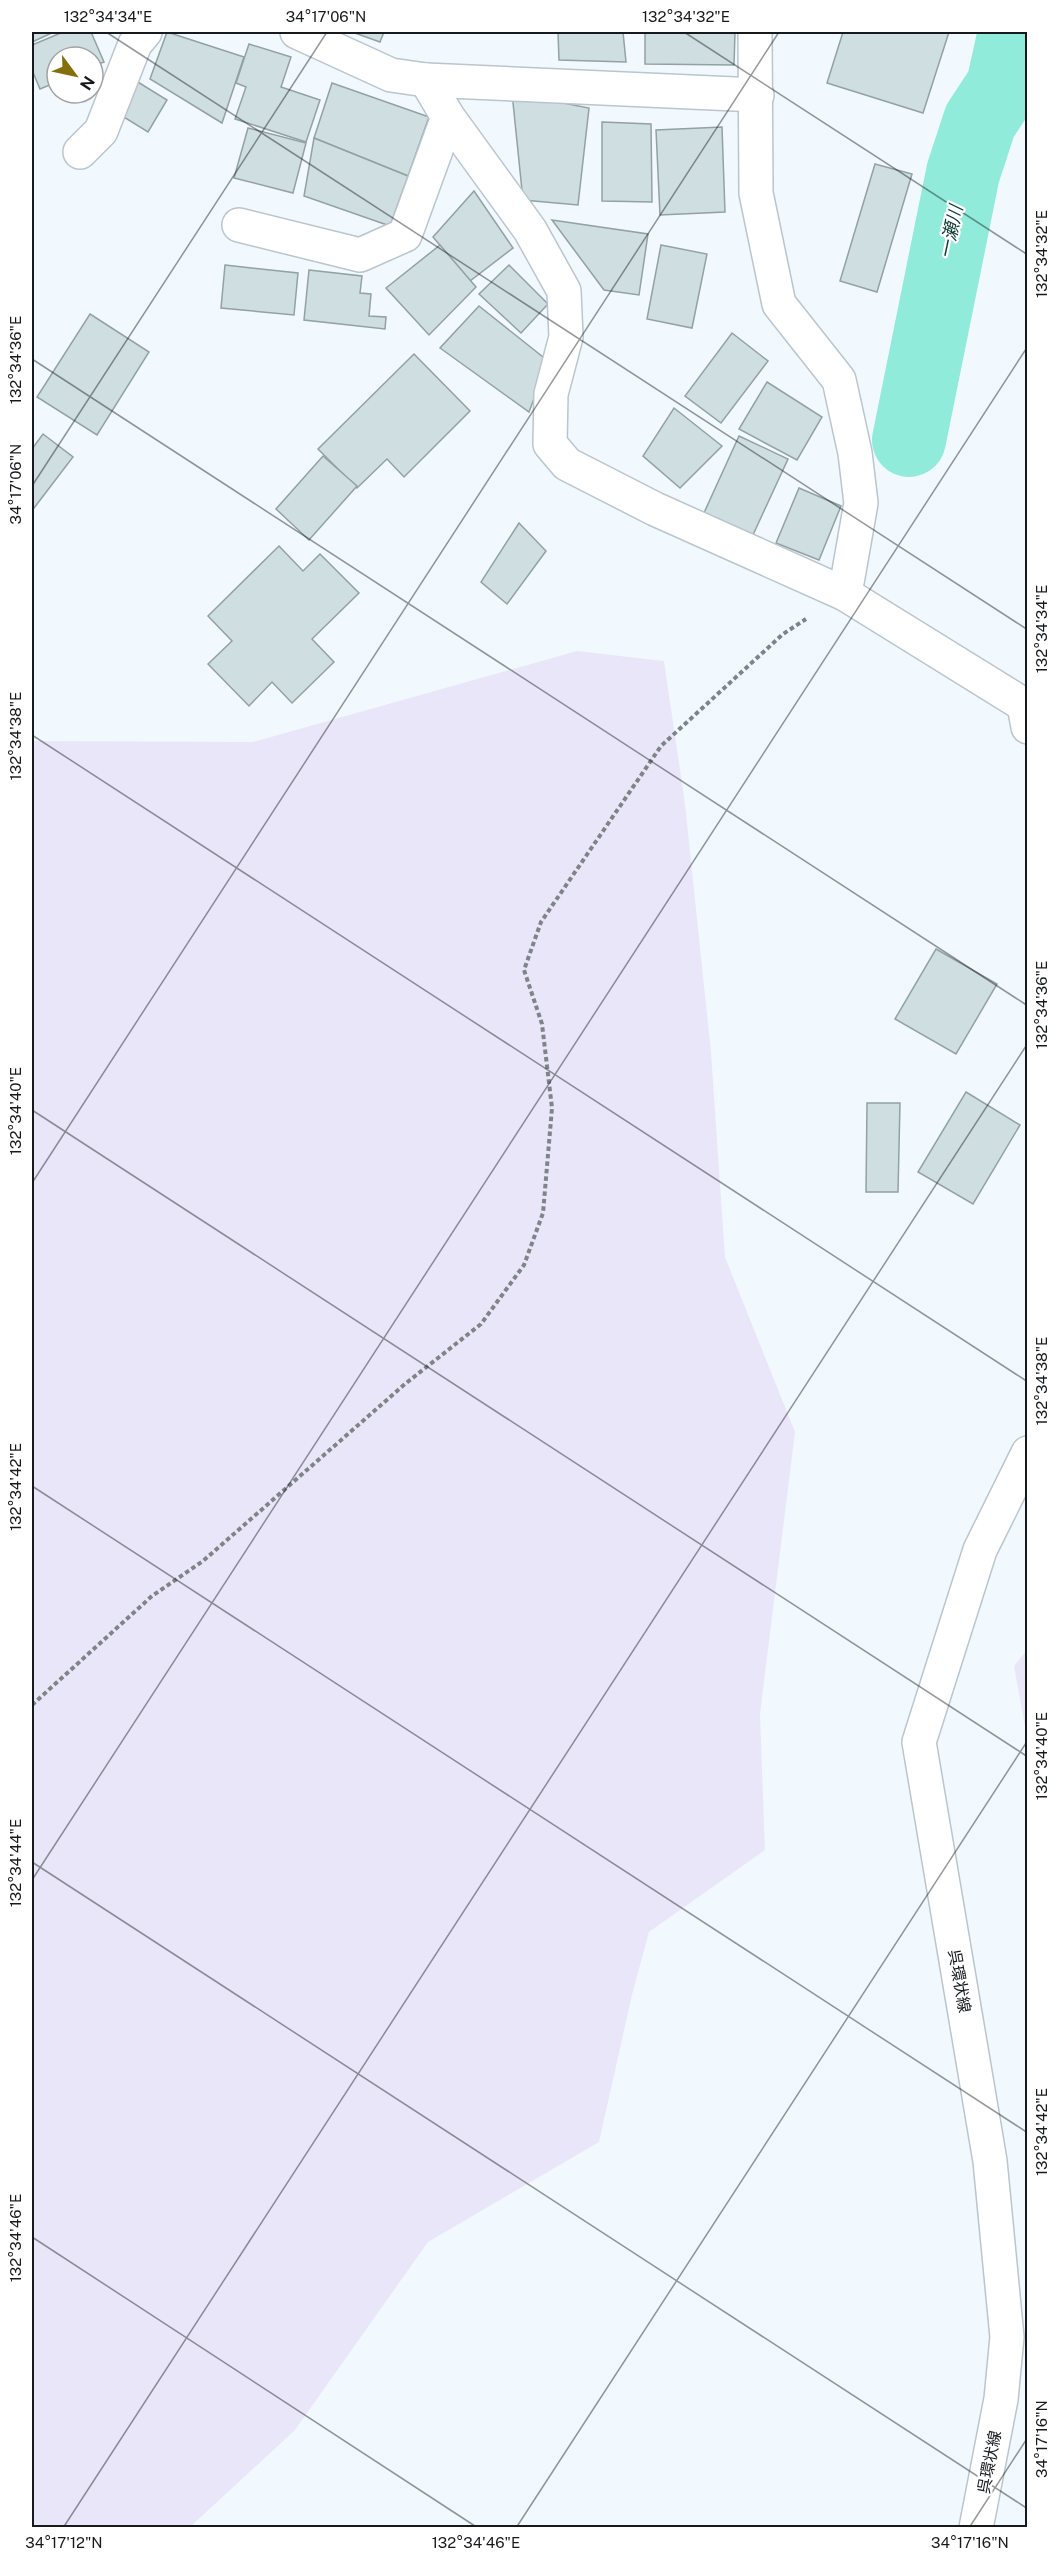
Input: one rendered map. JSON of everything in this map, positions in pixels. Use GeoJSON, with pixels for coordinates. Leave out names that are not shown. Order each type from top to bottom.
{"type":"FeatureCollection","features":[{"type":"Feature","properties":{"kind":"street"},"geometry":{"type":"LineString","coordinates":[[80,152],[101,131],[135,44],[145,32]]}},
{"type":"Feature","properties":{"kind":"street"},"geometry":{"type":"LineString","coordinates":[[297,32],[391,75],[426,80],[757,95]]}},
{"type":"Feature","properties":{"kind":"street"},"geometry":{"type":"LineString","coordinates":[[755,32],[756,194],[779,304],[839,380],[855,453],[861,503],[844,594]]}},
{"type":"Feature","properties":{"kind":"street"},"geometry":{"type":"LineString","coordinates":[[426,80],[448,117],[530,230],[564,291],[566,337],[551,394],[550,444],[567,464],[645,504],[844,594],[1023,705],[1028,727]]}},
{"type":"Feature","properties":{"kind":"street"},"geometry":{"type":"LineString","coordinates":[[239,225],[360,255],[405,235],[448,117]]}},
{"type":"Feature","properties":{"kind":"street","name":"呉環状線"},"geometry":{"type":"LineString","coordinates":[[976,2528],[1001,2399],[1007,2337],[990,2161],[919,1742],[980,1550],[1028,1453]]}},
{"type":"Feature","properties":{"kind":"path"},"geometry":{"type":"LineString","coordinates":[[32,1706],[152,1596],[203,1561],[405,1384],[481,1324],[487,1316],[524,1265],[543,1213],[552,1108],[543,1024],[524,970],[541,922],[661,746],[783,634],[844,594]]}},
{"type":"Feature","properties":{"kind":"shaded area"},"geometry":{"type":"Polygon","coordinates":[[[577,651],[664,661],[685,804],[711,1052],[725,1257],[795,1432],[760,1714],[765,1850],[649,1932],[632,1995],[599,2142],[428,2242],[295,2430],[190,2527],[32,2527],[32,741],[253,742],[577,651]]]}},
{"type":"Feature","properties":{"kind":"shaded area"},"geometry":{"type":"Polygon","coordinates":[[[1027,1650],[1027,1738],[1014,1666],[1027,1650]]]}},
{"type":"Feature","properties":{"kind":"building"},"geometry":{"type":"Polygon","coordinates":[[[32,32],[54,32],[32,42],[32,32]]]}},
{"type":"Feature","properties":{"kind":"building"},"geometry":{"type":"Polygon","coordinates":[[[63,32],[91,32],[97,45],[45,45],[45,87],[40,89],[32,70],[32,45],[63,32]]]}},
{"type":"Feature","properties":{"kind":"building"},"geometry":{"type":"Polygon","coordinates":[[[167,32],[244,57],[222,123],[150,79],[167,32]]]}},
{"type":"Feature","properties":{"kind":"building"},"geometry":{"type":"Polygon","coordinates":[[[352,32],[384,32],[380,42],[352,32]]]}},
{"type":"Feature","properties":{"kind":"building"},"geometry":{"type":"Polygon","coordinates":[[[558,32],[623,32],[626,62],[559,60],[558,32]]]}},
{"type":"Feature","properties":{"kind":"building"},"geometry":{"type":"Polygon","coordinates":[[[645,32],[735,32],[734,65],[645,64],[645,32]]]}},
{"type":"Feature","properties":{"kind":"building"},"geometry":{"type":"Polygon","coordinates":[[[843,32],[949,32],[923,113],[827,83],[843,32]]]}},
{"type":"Feature","properties":{"kind":"building"},"geometry":{"type":"Polygon","coordinates":[[[249,44],[291,57],[281,87],[320,100],[306,142],[235,119],[246,87],[236,83],[249,44]]]}},
{"type":"Feature","properties":{"kind":"building"},"geometry":{"type":"Polygon","coordinates":[[[133,79],[167,100],[148,132],[114,111],[133,79]]]}},
{"type":"Feature","properties":{"kind":"building"},"geometry":{"type":"Polygon","coordinates":[[[332,83],[429,117],[408,176],[314,138],[332,83]]]}},
{"type":"Feature","properties":{"kind":"building"},"geometry":{"type":"Polygon","coordinates":[[[512,93],[589,108],[578,205],[523,200],[512,93]]]}},
{"type":"Feature","properties":{"kind":"building"},"geometry":{"type":"Polygon","coordinates":[[[602,122],[651,124],[652,202],[602,201],[602,122]]]}},
{"type":"Feature","properties":{"kind":"building"},"geometry":{"type":"Polygon","coordinates":[[[722,127],[725,212],[660,215],[656,130],[722,127]]]}},
{"type":"Feature","properties":{"kind":"building"},"geometry":{"type":"Polygon","coordinates":[[[248,128],[306,143],[293,193],[234,178],[248,128]]]}},
{"type":"Feature","properties":{"kind":"building"},"geometry":{"type":"Polygon","coordinates":[[[314,138],[408,176],[390,226],[304,196],[314,138]]]}},
{"type":"Feature","properties":{"kind":"building"},"geometry":{"type":"Polygon","coordinates":[[[875,164],[912,174],[877,292],[840,281],[875,164]]]}},
{"type":"Feature","properties":{"kind":"building"},"geometry":{"type":"Polygon","coordinates":[[[474,191],[513,248],[470,281],[433,237],[474,191]]]}},
{"type":"Feature","properties":{"kind":"building"},"geometry":{"type":"Polygon","coordinates":[[[552,220],[648,234],[639,295],[604,290],[552,220]]]}},
{"type":"Feature","properties":{"kind":"building"},"geometry":{"type":"Polygon","coordinates":[[[440,245],[476,287],[429,335],[386,288],[440,245]]]}},
{"type":"Feature","properties":{"kind":"building"},"geometry":{"type":"Polygon","coordinates":[[[661,245],[707,254],[692,328],[647,319],[661,245]]]}},
{"type":"Feature","properties":{"kind":"building"},"geometry":{"type":"Polygon","coordinates":[[[225,265],[298,273],[294,315],[221,308],[225,265]]]}},
{"type":"Feature","properties":{"kind":"building"},"geometry":{"type":"Polygon","coordinates":[[[509,265],[548,304],[521,333],[479,294],[509,265]]]}},
{"type":"Feature","properties":{"kind":"building"},"geometry":{"type":"Polygon","coordinates":[[[309,270],[362,276],[360,293],[371,294],[369,316],[386,317],[385,329],[304,320],[309,270]]]}},
{"type":"Feature","properties":{"kind":"building"},"geometry":{"type":"Polygon","coordinates":[[[479,306],[548,361],[529,412],[440,348],[479,306]]]}},
{"type":"Feature","properties":{"kind":"building"},"geometry":{"type":"Polygon","coordinates":[[[90,314],[149,352],[97,435],[37,397],[90,314]]]}},
{"type":"Feature","properties":{"kind":"building"},"geometry":{"type":"Polygon","coordinates":[[[732,333],[768,361],[721,423],[685,396],[732,333]]]}},
{"type":"Feature","properties":{"kind":"building"},"geometry":{"type":"Polygon","coordinates":[[[414,354],[470,411],[404,477],[387,459],[357,488],[318,449],[414,354]]]}},
{"type":"Feature","properties":{"kind":"building"},"geometry":{"type":"Polygon","coordinates":[[[767,382],[822,417],[797,460],[739,429],[767,382]]]}},
{"type":"Feature","properties":{"kind":"building"},"geometry":{"type":"Polygon","coordinates":[[[674,408],[722,446],[680,488],[643,456],[674,408]]]}},
{"type":"Feature","properties":{"kind":"building"},"geometry":{"type":"Polygon","coordinates":[[[43,434],[73,457],[34,508],[32,506],[32,449],[43,434]]]}},
{"type":"Feature","properties":{"kind":"building"},"geometry":{"type":"Polygon","coordinates":[[[739,436],[788,459],[752,537],[703,515],[739,436]]]}},
{"type":"Feature","properties":{"kind":"building"},"geometry":{"type":"Polygon","coordinates":[[[323,456],[357,486],[309,540],[276,509],[323,456]]]}},
{"type":"Feature","properties":{"kind":"building"},"geometry":{"type":"Polygon","coordinates":[[[799,488],[841,506],[819,560],[776,543],[799,488]]]}},
{"type":"Feature","properties":{"kind":"building"},"geometry":{"type":"Polygon","coordinates":[[[519,523],[546,551],[507,604],[481,582],[519,523]]]}},
{"type":"Feature","properties":{"kind":"building"},"geometry":{"type":"Polygon","coordinates":[[[279,546],[303,571],[320,554],[359,593],[312,639],[334,662],[292,703],[272,682],[249,706],[208,664],[232,641],[208,616],[279,546]]]}},
{"type":"Feature","properties":{"kind":"building"},"geometry":{"type":"Polygon","coordinates":[[[936,949],[997,984],[956,1054],[895,1019],[936,949]]]}},
{"type":"Feature","properties":{"kind":"building"},"geometry":{"type":"Polygon","coordinates":[[[966,1092],[1020,1125],[973,1204],[918,1172],[966,1092]]]}},
{"type":"Feature","properties":{"kind":"building"},"geometry":{"type":"Polygon","coordinates":[[[867,1103],[900,1103],[898,1192],[866,1192],[867,1103]]]}},
{"type":"Feature","properties":{"kind":"waterway","name":"一瀬川"},"geometry":{"type":"LineString","coordinates":[[909,440],[963,173],[980,121],[1003,86],[1015,32]]}}]}
